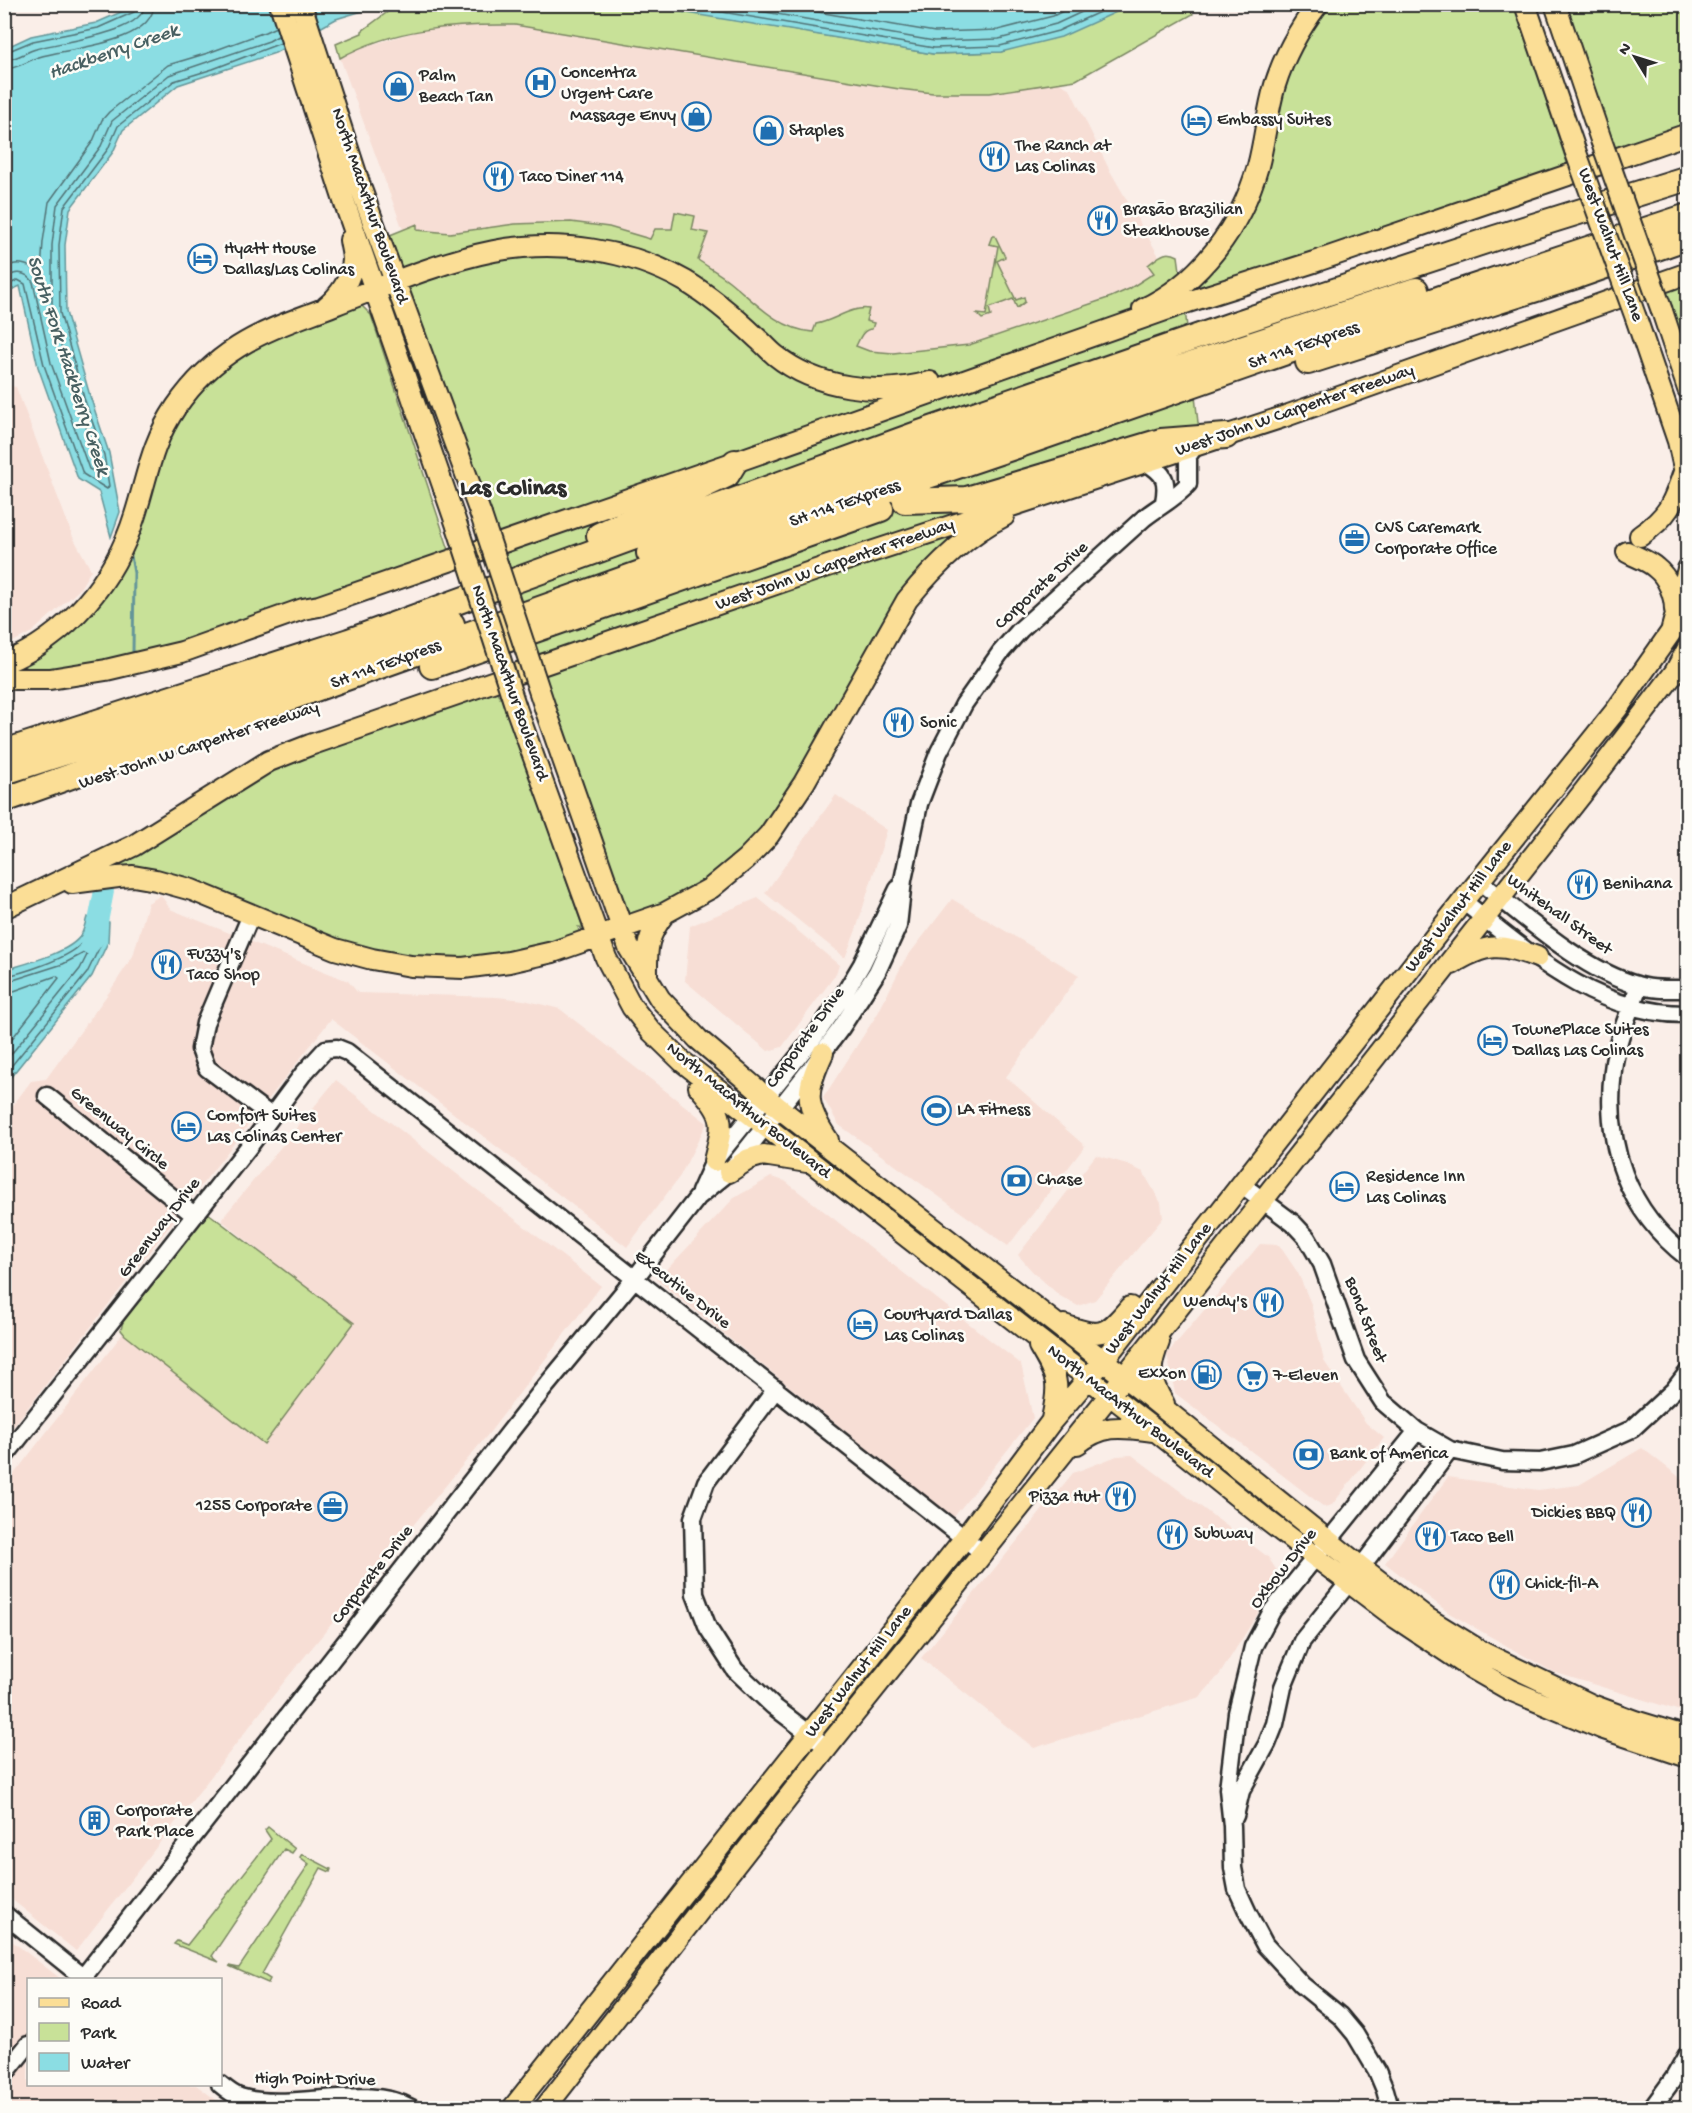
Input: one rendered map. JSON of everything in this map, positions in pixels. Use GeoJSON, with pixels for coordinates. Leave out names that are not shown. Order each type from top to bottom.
{"type":"FeatureCollection","features":[{"type":"Feature","properties":{"kind":"highway"},"geometry":{"type":"LineString","coordinates":[[4,752],[349,640],[920,433],[1164,348],[1495,238],[1688,178]]}},
{"type":"Feature","properties":{"kind":"highway"},"geometry":{"type":"LineString","coordinates":[[1495,238],[1580,224],[1688,194]]}},
{"type":"Feature","properties":{"kind":"highway","name":"SH 114 TEXpress"},"geometry":{"type":"LineString","coordinates":[[4,772],[220,703],[457,622],[966,439],[1332,317],[1688,204]]}},
{"type":"Feature","properties":{"kind":"highway","name":"SH 114 TEXpress"},"geometry":{"type":"LineString","coordinates":[[4,800],[649,570],[1020,445],[1458,292],[1688,216]]}},
{"type":"Feature","properties":{"kind":"highway"},"geometry":{"type":"LineString","coordinates":[[1431,321],[1456,303],[1634,243],[1648,230]]}},
{"type":"Feature","properties":{"kind":"highway","name":"West John W Carpenter Freeway"},"geometry":{"type":"LineString","coordinates":[[4,813],[129,766],[291,717],[1171,406],[1565,280],[1688,237]]}},
{"type":"Feature","properties":{"kind":"highway"},"geometry":{"type":"LineString","coordinates":[[966,439],[1164,348]]}},
{"type":"Feature","properties":{"kind":"highway"},"geometry":{"type":"LineString","coordinates":[[905,501],[967,499],[1161,441],[1226,436]]}},
{"type":"Feature","properties":{"kind":"highway"},"geometry":{"type":"LineString","coordinates":[[349,640],[409,608],[533,565],[583,542],[727,475],[735,462]]}},
{"type":"Feature","properties":{"kind":"main road","name":"North MacArthur Boulevard"},"geometry":{"type":"LineString","coordinates":[[280,4],[313,72],[376,231],[481,515],[621,928],[647,980],[677,1019],[772,1102],[838,1155],[1125,1377],[1427,1618],[1484,1653],[1592,1704],[1635,1721],[1688,1737]]}},
{"type":"Feature","properties":{"kind":"main road","name":"North MacArthur Boulevard"},"geometry":{"type":"LineString","coordinates":[[301,4],[313,72],[317,117],[343,198],[457,526],[516,708],[597,936],[614,976],[632,1007],[651,1031],[683,1062],[1315,1558],[1430,1642],[1509,1690],[1601,1728],[1688,1757]]}},
{"type":"Feature","properties":{"kind":"main road"},"geometry":{"type":"LineString","coordinates":[[1090,336],[1107,325],[1151,305],[1170,292],[1202,267],[1221,245],[1236,222],[1252,184],[1275,84],[1284,61],[1294,39],[1318,4]]}},
{"type":"Feature","properties":{"kind":"main road","name":"West Walnut Hill Lane"},"geometry":{"type":"LineString","coordinates":[[1526,4],[1678,441],[1686,478]]}},
{"type":"Feature","properties":{"kind":"main road","name":"West Walnut Hill Lane"},"geometry":{"type":"LineString","coordinates":[[1555,4],[1688,389]]}},
{"type":"Feature","properties":{"kind":"main road"},"geometry":{"type":"LineString","coordinates":[[317,117],[323,120],[346,170],[359,210],[376,231]]}},
{"type":"Feature","properties":{"kind":"main road"},"geometry":{"type":"LineString","coordinates":[[4,679],[50,679],[106,670],[182,652],[735,462],[1188,302],[1325,258],[1688,134]]}},
{"type":"Feature","properties":{"kind":"main road"},"geometry":{"type":"LineString","coordinates":[[324,309],[344,286],[353,260],[343,198]]}},
{"type":"Feature","properties":{"kind":"main road"},"geometry":{"type":"LineString","coordinates":[[4,663],[25,653],[57,632],[97,591],[112,568],[129,534],[146,472],[162,432],[176,408],[202,376],[236,348],[258,335],[461,259],[497,250],[548,246],[605,252],[652,266],[685,281],[733,316],[790,366],[836,383],[869,389],[909,388],[1023,354],[1054,350]]}},
{"type":"Feature","properties":{"kind":"main road","name":"West John W Carpenter Freeway"},"geometry":{"type":"LineString","coordinates":[[4,908],[133,846],[244,776],[279,757],[808,573],[1226,436],[1688,273]]}},
{"type":"Feature","properties":{"kind":"main road"},"geometry":{"type":"LineString","coordinates":[[1640,536],[1657,525],[1671,509],[1686,478]]}},
{"type":"Feature","properties":{"kind":"main road"},"geometry":{"type":"LineString","coordinates":[[49,888],[96,878],[133,876],[156,880],[192,890],[335,949],[382,961],[463,968],[509,962],[553,952],[665,913],[711,888],[746,859],[769,835],[804,783],[907,600],[928,575],[993,522],[1054,492]]}},
{"type":"Feature","properties":{"kind":"main road"},"geometry":{"type":"LineString","coordinates":[[1627,552],[1656,567],[1665,578],[1675,605],[1676,620]]}},
{"type":"Feature","properties":{"kind":"main road","name":"West Walnut Hill Lane"},"geometry":{"type":"LineString","coordinates":[[513,2109],[964,1539],[1051,1422],[1088,1379],[1463,901],[1617,709],[1671,632],[1688,569]]}},
{"type":"Feature","properties":{"kind":"main road","name":"West Walnut Hill Lane"},"geometry":{"type":"LineString","coordinates":[[545,2109],[828,1748],[1125,1377],[1667,682],[1688,648]]}},
{"type":"Feature","properties":{"kind":"main road"},"geometry":{"type":"LineString","coordinates":[[647,980],[648,941],[653,928],[665,913]]}},
{"type":"Feature","properties":{"kind":"main road"},"geometry":{"type":"LineString","coordinates":[[1437,978],[1454,963],[1473,952],[1493,947],[1514,948],[1537,957]]}},
{"type":"Feature","properties":{"kind":"main road"},"geometry":{"type":"LineString","coordinates":[[823,1053],[813,1075],[809,1092],[810,1106],[838,1155]]}},
{"type":"Feature","properties":{"kind":"main road"},"geometry":{"type":"LineString","coordinates":[[683,1062],[690,1077],[715,1105],[720,1115],[721,1166],[763,1155],[810,1162]]}},
{"type":"Feature","properties":{"kind":"main road"},"geometry":{"type":"LineString","coordinates":[[1048,1319],[1091,1334],[1100,1333],[1115,1326],[1177,1251],[1197,1240]]}},
{"type":"Feature","properties":{"kind":"main road"},"geometry":{"type":"LineString","coordinates":[[1166,1324],[1150,1366],[1154,1387],[1170,1413]]}},
{"type":"Feature","properties":{"kind":"main road"},"geometry":{"type":"LineString","coordinates":[[1035,1338],[1057,1379],[1058,1392],[1051,1422]]}},
{"type":"Feature","properties":{"kind":"main road"},"geometry":{"type":"LineString","coordinates":[[1062,1454],[1087,1436],[1106,1428],[1121,1426],[1156,1431]]}},
{"type":"Feature","properties":{"kind":"street","name":"Corporate Drive"},"geometry":{"type":"LineString","coordinates":[[772,1102],[823,1053],[869,968],[903,880],[923,793],[939,752],[964,704],[981,678],[1020,630],[1164,502],[1177,497],[1188,484],[1188,456],[1196,446]]}},
{"type":"Feature","properties":{"kind":"street"},"geometry":{"type":"LineString","coordinates":[[1146,462],[1159,470],[1164,478],[1166,489],[1164,502]]}},
{"type":"Feature","properties":{"kind":"street","name":"Whitehall Street"},"geometry":{"type":"LineString","coordinates":[[1479,881],[1607,975],[1639,986],[1688,989]]}},
{"type":"Feature","properties":{"kind":"street"},"geometry":{"type":"LineString","coordinates":[[1463,901],[1556,972],[1595,994],[1631,1008],[1688,1014]]}},
{"type":"Feature","properties":{"kind":"street"},"geometry":{"type":"LineString","coordinates":[[250,915],[205,1023],[200,1049],[207,1068],[270,1116]]}},
{"type":"Feature","properties":{"kind":"street","name":"Corporate Drive"},"geometry":{"type":"LineString","coordinates":[[84,1978],[541,1392],[635,1278],[758,1121],[815,1036],[869,968]]}},
{"type":"Feature","properties":{"kind":"street"},"geometry":{"type":"LineString","coordinates":[[1639,986],[1613,1068],[1610,1111],[1621,1168],[1639,1206],[1654,1228],[1688,1258]]}},
{"type":"Feature","properties":{"kind":"street","name":"Greenway Drive"},"geometry":{"type":"LineString","coordinates":[[4,1457],[303,1074],[326,1048],[337,1048],[356,1059]]}},
{"type":"Feature","properties":{"kind":"street","name":"Executive Drive"},"geometry":{"type":"LineString","coordinates":[[356,1059],[983,1553]]}},
{"type":"Feature","properties":{"kind":"street","name":"Greenway Circle"},"geometry":{"type":"LineString","coordinates":[[47,1096],[194,1215]]}},
{"type":"Feature","properties":{"kind":"street","name":"Bond Street"},"geometry":{"type":"LineString","coordinates":[[1241,1185],[1293,1223],[1307,1238],[1322,1264],[1356,1360],[1383,1402],[1417,1431],[1450,1450],[1502,1461],[1540,1462],[1574,1455],[1632,1429],[1674,1390],[1688,1372]]}},
{"type":"Feature","properties":{"kind":"street"},"geometry":{"type":"LineString","coordinates":[[776,1389],[706,1482],[693,1518],[695,1594],[708,1628],[735,1670],[773,1706],[828,1748]]}},
{"type":"Feature","properties":{"kind":"street","name":"Oxbow Drive"},"geometry":{"type":"LineString","coordinates":[[1390,2109],[1377,2071],[1355,2034],[1340,2016],[1302,1986],[1264,1945],[1238,1889],[1233,1868],[1228,1789],[1234,1724],[1253,1647],[1272,1611],[1417,1431]]}},
{"type":"Feature","properties":{"kind":"street","name":"Oxbow Drive"},"geometry":{"type":"LineString","coordinates":[[1232,1826],[1241,1791],[1267,1744],[1275,1724],[1291,1664],[1302,1641],[1450,1450]]}},
{"type":"Feature","properties":{"kind":"street"},"geometry":{"type":"LineString","coordinates":[[4,1914],[82,1978]]}},
{"type":"Feature","properties":{"kind":"street"},"geometry":{"type":"LineString","coordinates":[[4,2075],[27,2046]]}},
{"type":"Feature","properties":{"kind":"street"},"geometry":{"type":"LineString","coordinates":[[1652,2109],[1688,2053]]}},
{"type":"Feature","properties":{"kind":"street","name":"High Point Drive"},"geometry":{"type":"LineString","coordinates":[[222,2086],[238,2097],[258,2100],[283,2102],[353,2098],[389,2100],[411,2109]]}},
{"type":"Feature","properties":{"kind":"shaded area"},"geometry":{"type":"Polygon","coordinates":[[[453,25],[515,25],[933,93],[990,93],[1058,82],[1070,89],[1109,169],[1164,265],[1129,289],[969,345],[893,353],[869,351],[785,324],[571,222],[515,224],[450,233],[417,230],[416,224],[403,230],[340,58],[356,49],[418,31],[453,25]]]}},
{"type":"Feature","properties":{"kind":"shaded area"},"geometry":{"type":"Polygon","coordinates":[[[5,385],[16,387],[73,537],[91,570],[79,590],[32,632],[5,646],[5,385]]]}},
{"type":"Feature","properties":{"kind":"shaded area"},"geometry":{"type":"Polygon","coordinates":[[[836,795],[887,830],[845,958],[765,893],[836,795]]]}},
{"type":"Feature","properties":{"kind":"shaded area"},"geometry":{"type":"Polygon","coordinates":[[[161,895],[170,909],[348,981],[358,993],[497,997],[524,1000],[560,1009],[707,1123],[680,1176],[627,1247],[331,1019],[5,1437],[5,1116],[31,1081],[46,1079],[110,991],[133,956],[148,903],[161,895]]]}},
{"type":"Feature","properties":{"kind":"shaded area"},"geometry":{"type":"Polygon","coordinates":[[[758,898],[839,965],[836,974],[782,1047],[768,1051],[685,981],[690,926],[758,898]]]}},
{"type":"Feature","properties":{"kind":"shaded area"},"geometry":{"type":"Polygon","coordinates":[[[952,899],[1079,975],[1006,1077],[1085,1146],[1008,1246],[839,1125],[823,1098],[878,1013],[904,961],[952,899]]]}},
{"type":"Feature","properties":{"kind":"shaded area"},"geometry":{"type":"Polygon","coordinates":[[[336,1080],[601,1286],[490,1432],[287,1678],[76,1951],[5,1894],[4,1487],[127,1328],[351,1324],[221,1220],[336,1080]]]}},
{"type":"Feature","properties":{"kind":"shaded area"},"geometry":{"type":"Polygon","coordinates":[[[1096,1155],[1127,1164],[1143,1172],[1161,1203],[1163,1218],[1095,1300],[1078,1306],[1060,1296],[1018,1255],[1096,1155]]]}},
{"type":"Feature","properties":{"kind":"shaded area","name":"Courtyard Dallas Las Colinas"},"geometry":{"type":"Polygon","coordinates":[[[771,1177],[785,1181],[1021,1364],[1033,1418],[953,1518],[657,1280],[734,1198],[771,1177]]]}},
{"type":"Feature","properties":{"kind":"shaded area"},"geometry":{"type":"Polygon","coordinates":[[[1260,1244],[1279,1245],[1298,1273],[1311,1304],[1324,1361],[1366,1423],[1384,1438],[1332,1505],[1324,1507],[1175,1393],[1167,1354],[1260,1244]]]}},
{"type":"Feature","properties":{"kind":"shaded area"},"geometry":{"type":"Polygon","coordinates":[[[1642,1448],[1687,1483],[1687,1713],[1553,1672],[1449,1613],[1385,1563],[1448,1477],[1538,1490],[1579,1485],[1642,1448]]]}},
{"type":"Feature","properties":{"kind":"shaded area"},"geometry":{"type":"Polygon","coordinates":[[[1132,1455],[1268,1557],[1277,1571],[1278,1581],[1220,1674],[1200,1697],[1034,1748],[921,1658],[1073,1473],[1117,1456],[1132,1455]]]}},
{"type":"Feature","properties":{"kind":"shaded area"},"geometry":{"type":"Polygon","coordinates":[[[4,1935],[60,1978],[27,1978],[27,2086],[197,2086],[227,2108],[5,2108],[4,1935]]]}},
{"type":"Feature","properties":{"kind":"green space"},"geometry":{"type":"Polygon","coordinates":[[[639,4],[933,54],[1001,52],[1132,5],[1198,5],[1191,9],[1193,14],[1076,80],[990,93],[933,93],[899,89],[515,25],[448,27],[403,34],[360,48],[340,58],[336,44],[362,33],[397,5],[639,4]]]}},
{"type":"Feature","properties":{"kind":"green space"},"geometry":{"type":"Polygon","coordinates":[[[1328,5],[1515,5],[1569,169],[1184,301],[1199,431],[1076,476],[964,539],[922,575],[781,816],[711,886],[623,924],[390,235],[417,224],[417,230],[450,233],[515,224],[571,222],[609,227],[650,239],[655,229],[672,229],[675,212],[695,216],[692,230],[708,233],[698,260],[778,320],[800,330],[813,332],[816,324],[856,310],[869,309],[866,321],[874,323],[872,329],[864,332],[856,346],[869,351],[893,353],[969,345],[1111,297],[1154,273],[1148,265],[1169,253],[1178,256],[1183,293],[1234,241],[1250,211],[1287,74],[1312,25],[1328,5]]]}},
{"type":"Feature","properties":{"kind":"green space"},"geometry":{"type":"Polygon","coordinates":[[[1563,5],[1687,5],[1687,128],[1615,153],[1563,5]]]}},
{"type":"Feature","properties":{"kind":"green space"},"geometry":{"type":"Polygon","coordinates":[[[992,236],[995,236],[1005,257],[997,261],[1016,300],[1024,297],[1025,302],[1017,308],[1013,299],[989,308],[991,316],[982,319],[977,314],[986,315],[998,246],[989,244],[992,236]]]}},
{"type":"Feature","properties":{"kind":"green space"},"geometry":{"type":"Polygon","coordinates":[[[1687,284],[1687,382],[1659,295],[1687,284]]]}},
{"type":"Feature","properties":{"kind":"green space"},"geometry":{"type":"Polygon","coordinates":[[[360,304],[371,315],[450,553],[152,653],[44,672],[5,669],[95,602],[161,441],[196,389],[254,343],[360,304]]]}},
{"type":"Feature","properties":{"kind":"green space"},"geometry":{"type":"Polygon","coordinates":[[[497,692],[500,698],[502,697],[582,925],[582,931],[578,927],[580,935],[531,952],[456,963],[388,957],[126,871],[101,867],[285,761],[497,692]]]}},
{"type":"Feature","properties":{"kind":"green space"},"geometry":{"type":"Polygon","coordinates":[[[208,1213],[354,1323],[264,1444],[121,1330],[123,1321],[208,1213]]]}},
{"type":"Feature","properties":{"kind":"green space"},"geometry":{"type":"Polygon","coordinates":[[[268,1827],[295,1849],[292,1853],[284,1849],[212,1956],[219,1962],[174,1944],[177,1941],[187,1945],[271,1839],[265,1830],[268,1827]]]}},
{"type":"Feature","properties":{"kind":"green space"},"geometry":{"type":"Polygon","coordinates":[[[302,1854],[331,1869],[330,1872],[321,1868],[262,1974],[270,1979],[268,1983],[229,1966],[239,1968],[309,1864],[300,1857],[302,1854]]]}},
{"type":"Feature","properties":{"kind":"water"},"geometry":{"type":"Polygon","coordinates":[[[1132,4],[1061,37],[1001,52],[933,54],[639,5],[1132,4]]]}},
{"type":"Feature","properties":{"kind":"water","name":"Hackberry Creek"},"geometry":{"type":"Polygon","coordinates":[[[137,5],[382,5],[336,19],[275,53],[178,85],[123,130],[113,152],[70,209],[65,245],[66,312],[109,453],[120,512],[111,537],[99,492],[78,479],[38,367],[20,286],[7,292],[5,299],[5,48],[31,36],[96,23],[137,5]]]}},
{"type":"Feature","properties":{"kind":"water"},"geometry":{"type":"Polygon","coordinates":[[[87,917],[109,922],[108,942],[92,976],[5,1084],[5,970],[46,957],[67,947],[81,935],[87,917]]]}},
{"type":"Feature","properties":{"kind":"waterway","name":"South Fork Hackberry Creek"},"geometry":{"type":"LineString","coordinates":[[131,556],[134,573],[133,652]]}},
{"type":"Feature","properties":{"kind":"waterway","name":"South Fork Hackberry Creek"},"geometry":{"type":"LineString","coordinates":[[90,944],[95,937],[104,891]]}},
{"type":"Feature","properties":{"kind":"place","name":"Concentra Urgent Care"},"geometry":{"type":"Point","coordinates":[540,83]}},
{"type":"Feature","properties":{"kind":"place","name":"Palm Beach Tan"},"geometry":{"type":"Point","coordinates":[398,86]}},
{"type":"Feature","properties":{"kind":"place","name":"Massage Envy"},"geometry":{"type":"Point","coordinates":[697,116]}},
{"type":"Feature","properties":{"kind":"place","name":"Embassy Suites"},"geometry":{"type":"Point","coordinates":[1196,120]}},
{"type":"Feature","properties":{"kind":"place","name":"Staples"},"geometry":{"type":"Point","coordinates":[768,131]}},
{"type":"Feature","properties":{"kind":"place","name":"The Ranch at Las Colinas"},"geometry":{"type":"Point","coordinates":[994,156]}},
{"type":"Feature","properties":{"kind":"place","name":"Taco Diner 114"},"geometry":{"type":"Point","coordinates":[499,177]}},
{"type":"Feature","properties":{"kind":"place","name":"Brasão Brazilian Steakhouse"},"geometry":{"type":"Point","coordinates":[1102,220]}},
{"type":"Feature","properties":{"kind":"place","name":"Hyatt House Dallas/Las Colinas"},"geometry":{"type":"Point","coordinates":[203,259]}},
{"type":"Feature","properties":{"kind":"place","name":"CVS Caremark Corporate Office"},"geometry":{"type":"Point","coordinates":[1354,538]}},
{"type":"Feature","properties":{"kind":"place","name":"Sonic"},"geometry":{"type":"Point","coordinates":[899,723]}},
{"type":"Feature","properties":{"kind":"place","name":"Benihana"},"geometry":{"type":"Point","coordinates":[1582,884]}},
{"type":"Feature","properties":{"kind":"place","name":"Fuzzy's Taco Shop"},"geometry":{"type":"Point","coordinates":[166,964]}},
{"type":"Feature","properties":{"kind":"place","name":"TownePlace Suites Dallas Las Colinas"},"geometry":{"type":"Point","coordinates":[1492,1040]}},
{"type":"Feature","properties":{"kind":"place","name":"LA Fitness"},"geometry":{"type":"Point","coordinates":[936,1110]}},
{"type":"Feature","properties":{"kind":"place","name":"Comfort Suites Las Colinas Center"},"geometry":{"type":"Point","coordinates":[186,1126]}},
{"type":"Feature","properties":{"kind":"place","name":"Chase"},"geometry":{"type":"Point","coordinates":[1016,1180]}},
{"type":"Feature","properties":{"kind":"place","name":"Residence Inn Las Colinas"},"geometry":{"type":"Point","coordinates":[1345,1187]}},
{"type":"Feature","properties":{"kind":"place","name":"Wendy's"},"geometry":{"type":"Point","coordinates":[1268,1302]}},
{"type":"Feature","properties":{"kind":"place","name":"Courtyard Dallas Las Colinas"},"geometry":{"type":"Point","coordinates":[863,1325]}},
{"type":"Feature","properties":{"kind":"place","name":"Exxon"},"geometry":{"type":"Point","coordinates":[1207,1374]}},
{"type":"Feature","properties":{"kind":"place","name":"7-Eleven"},"geometry":{"type":"Point","coordinates":[1252,1376]}},
{"type":"Feature","properties":{"kind":"place","name":"Bank of America"},"geometry":{"type":"Point","coordinates":[1309,1454]}},
{"type":"Feature","properties":{"kind":"place","name":"Pizza Hut"},"geometry":{"type":"Point","coordinates":[1120,1497]}},
{"type":"Feature","properties":{"kind":"place","name":"1255 Corporate"},"geometry":{"type":"Point","coordinates":[333,1506]}},
{"type":"Feature","properties":{"kind":"place","name":"Dickies BBQ"},"geometry":{"type":"Point","coordinates":[1637,1513]}},
{"type":"Feature","properties":{"kind":"place","name":"Subway"},"geometry":{"type":"Point","coordinates":[1173,1534]}},
{"type":"Feature","properties":{"kind":"place","name":"Taco Bell"},"geometry":{"type":"Point","coordinates":[1430,1537]}},
{"type":"Feature","properties":{"kind":"place","name":"Chick-fil-A"},"geometry":{"type":"Point","coordinates":[1504,1584]}},
{"type":"Feature","properties":{"kind":"place","name":"Corporate Park Place"},"geometry":{"type":"Point","coordinates":[95,1821]}},
{"type":"Feature","properties":{"kind":"district","name":"Las Colinas"},"geometry":{"type":"Point","coordinates":[513,489]}}]}
